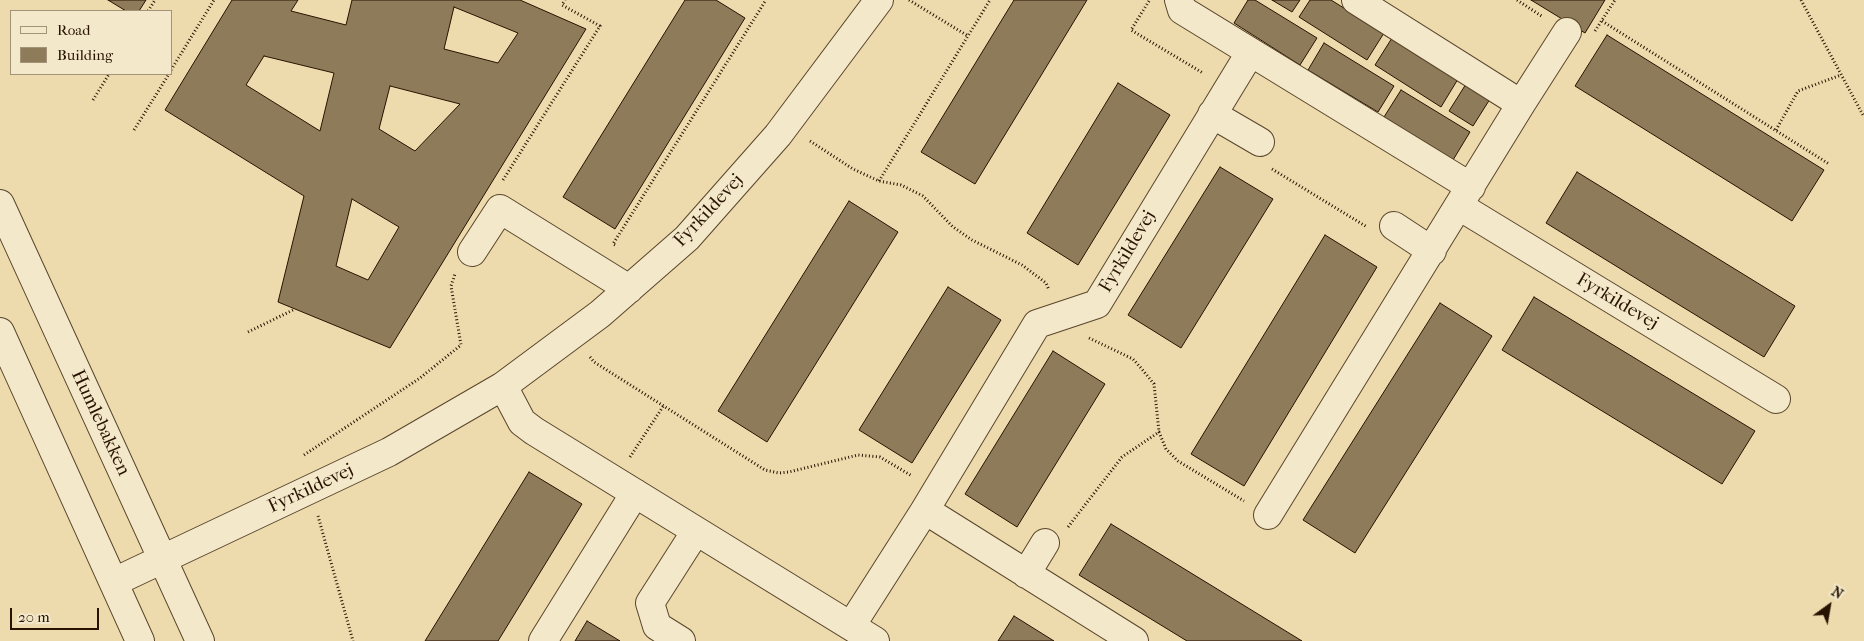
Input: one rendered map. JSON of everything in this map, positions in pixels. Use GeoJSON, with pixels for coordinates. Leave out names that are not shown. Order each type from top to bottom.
{"type":"FeatureCollection","features":[{"type":"Feature","properties":{"kind":"street","name":"Fyrkildevej"},"geometry":{"type":"LineString","coordinates":[[114,582],[389,452],[503,386],[570,337],[600,314],[686,238],[786,124],[879,0]]}},
{"type":"Feature","properties":{"kind":"street","name":"Fyrkildevej"},"geometry":{"type":"LineString","coordinates":[[1179,0],[1182,10],[1776,399]]}},
{"type":"Feature","properties":{"kind":"street"},"geometry":{"type":"LineString","coordinates":[[1356,0],[1521,104]]}},
{"type":"Feature","properties":{"kind":"street"},"geometry":{"type":"LineString","coordinates":[[1268,515],[1567,32]]}},
{"type":"Feature","properties":{"kind":"street","name":"Fyrkildevej"},"geometry":{"type":"LineString","coordinates":[[851,626],[930,501],[1037,324],[1097,304],[1250,53]]}},
{"type":"Feature","properties":{"kind":"street"},"geometry":{"type":"LineString","coordinates":[[1212,114],[1262,153]]}},
{"type":"Feature","properties":{"kind":"street","name":"Humlebakken"},"geometry":{"type":"LineString","coordinates":[[0,204],[200,641]]}},
{"type":"Feature","properties":{"kind":"street"},"geometry":{"type":"LineString","coordinates":[[472,252],[500,209],[629,289]]}},
{"type":"Feature","properties":{"kind":"street"},"geometry":{"type":"LineString","coordinates":[[1384,229],[1432,251]]}},
{"type":"Feature","properties":{"kind":"street"},"geometry":{"type":"LineString","coordinates":[[0,332],[140,641]]}},
{"type":"Feature","properties":{"kind":"street"},"geometry":{"type":"LineString","coordinates":[[503,386],[522,422],[534,432],[875,641]]}},
{"type":"Feature","properties":{"kind":"street"},"geometry":{"type":"LineString","coordinates":[[543,641],[625,487]]}},
{"type":"Feature","properties":{"kind":"street"},"geometry":{"type":"LineString","coordinates":[[930,501],[1026,574],[1134,641]]}},
{"type":"Feature","properties":{"kind":"street"},"geometry":{"type":"LineString","coordinates":[[682,641],[657,626],[650,603],[696,531]]}},
{"type":"Feature","properties":{"kind":"street"},"geometry":{"type":"LineString","coordinates":[[1026,574],[1045,543]]}},
{"type":"Feature","properties":{"kind":"path"},"geometry":{"type":"LineString","coordinates":[[172,68],[214,0]]}},
{"type":"Feature","properties":{"kind":"path"},"geometry":{"type":"LineString","coordinates":[[500,209],[498,188],[600,26],[562,5],[565,0]]}},
{"type":"Feature","properties":{"kind":"path"},"geometry":{"type":"LineString","coordinates":[[613,244],[766,0]]}},
{"type":"Feature","properties":{"kind":"path"},"geometry":{"type":"LineString","coordinates":[[908,0],[968,36]]}},
{"type":"Feature","properties":{"kind":"path"},"geometry":{"type":"LineString","coordinates":[[879,181],[990,0]]}},
{"type":"Feature","properties":{"kind":"path"},"geometry":{"type":"LineString","coordinates":[[1149,0],[1131,30],[1209,77]]}},
{"type":"Feature","properties":{"kind":"path"},"geometry":{"type":"LineString","coordinates":[[1801,0],[1864,117]]}},
{"type":"Feature","properties":{"kind":"path"},"geometry":{"type":"LineString","coordinates":[[1602,21],[1829,164]]}},
{"type":"Feature","properties":{"kind":"path"},"geometry":{"type":"LineString","coordinates":[[93,100],[108,75]]}},
{"type":"Feature","properties":{"kind":"path"},"geometry":{"type":"LineString","coordinates":[[134,130],[168,75]]}},
{"type":"Feature","properties":{"kind":"path"},"geometry":{"type":"LineString","coordinates":[[1776,130],[1798,91],[1841,75]]}},
{"type":"Feature","properties":{"kind":"path"},"geometry":{"type":"LineString","coordinates":[[786,124],[853,169],[879,181],[902,184],[923,196],[953,226],[972,240],[1022,265],[1046,283],[1058,316],[1069,329],[1133,359],[1154,384],[1159,432],[1166,449],[1178,462],[1268,515]]}},
{"type":"Feature","properties":{"kind":"path"},"geometry":{"type":"LineString","coordinates":[[1262,153],[1384,229]]}},
{"type":"Feature","properties":{"kind":"path"},"geometry":{"type":"LineString","coordinates":[[304,455],[420,378],[461,345],[451,286],[456,271],[472,252]]}},
{"type":"Feature","properties":{"kind":"path"},"geometry":{"type":"LineString","coordinates":[[248,332],[295,309]]}},
{"type":"Feature","properties":{"kind":"path"},"geometry":{"type":"LineString","coordinates":[[570,337],[594,362],[765,470],[779,473],[789,472],[858,454],[880,457],[930,501]]}},
{"type":"Feature","properties":{"kind":"path"},"geometry":{"type":"LineString","coordinates":[[625,487],[664,405]]}},
{"type":"Feature","properties":{"kind":"path"},"geometry":{"type":"LineString","coordinates":[[1045,543],[1062,534],[1122,457],[1159,432]]}},
{"type":"Feature","properties":{"kind":"path"},"geometry":{"type":"LineString","coordinates":[[310,489],[353,641]]}},
{"type":"Feature","properties":{"kind":"building"},"geometry":{"type":"Polygon","coordinates":[[[108,0],[146,0],[140,10],[124,10],[108,0]]]}},
{"type":"Feature","properties":{"kind":"building"},"geometry":{"type":"Polygon","coordinates":[[[232,0],[298,0],[291,11],[346,25],[352,0],[520,0],[586,29],[390,348],[278,302],[304,196],[165,110],[232,0]],[[454,7],[444,49],[498,63],[518,33],[454,7]],[[264,56],[246,85],[320,131],[334,73],[264,56]],[[390,86],[379,129],[415,151],[460,104],[390,86]],[[352,199],[336,266],[368,280],[399,227],[352,199]]]}},
{"type":"Feature","properties":{"kind":"building"},"geometry":{"type":"Polygon","coordinates":[[[685,0],[716,0],[745,18],[615,229],[563,197],[685,0]]]}},
{"type":"Feature","properties":{"kind":"building"},"geometry":{"type":"Polygon","coordinates":[[[1014,0],[1087,0],[975,184],[921,152],[1014,0]]]}},
{"type":"Feature","properties":{"kind":"building"},"geometry":{"type":"Polygon","coordinates":[[[1248,0],[1255,0],[1317,38],[1300,65],[1234,23],[1248,0]]]}},
{"type":"Feature","properties":{"kind":"building"},"geometry":{"type":"Polygon","coordinates":[[[1272,0],[1300,0],[1292,12],[1272,0]]]}},
{"type":"Feature","properties":{"kind":"building"},"geometry":{"type":"Polygon","coordinates":[[[1310,0],[1331,0],[1384,33],[1367,60],[1299,17],[1310,0]]]}},
{"type":"Feature","properties":{"kind":"building"},"geometry":{"type":"Polygon","coordinates":[[[1531,0],[1605,0],[1585,33],[1531,0]]]}},
{"type":"Feature","properties":{"kind":"building"},"geometry":{"type":"Polygon","coordinates":[[[1607,35],[1824,170],[1792,221],[1575,86],[1607,35]]]}},
{"type":"Feature","properties":{"kind":"building"},"geometry":{"type":"Polygon","coordinates":[[[1392,38],[1458,79],[1441,107],[1375,65],[1392,38]]]}},
{"type":"Feature","properties":{"kind":"building"},"geometry":{"type":"Polygon","coordinates":[[[1324,43],[1394,86],[1378,112],[1308,70],[1324,43]]]}},
{"type":"Feature","properties":{"kind":"building"},"geometry":{"type":"Polygon","coordinates":[[[1118,83],[1170,115],[1078,265],[1027,233],[1118,83]]]}},
{"type":"Feature","properties":{"kind":"building"},"geometry":{"type":"Polygon","coordinates":[[[1466,84],[1490,99],[1473,126],[1449,111],[1466,84]]]}},
{"type":"Feature","properties":{"kind":"building"},"geometry":{"type":"Polygon","coordinates":[[[1401,90],[1470,132],[1453,160],[1384,117],[1401,90]]]}},
{"type":"Feature","properties":{"kind":"building"},"geometry":{"type":"Polygon","coordinates":[[[1220,167],[1273,199],[1181,348],[1128,315],[1220,167]]]}},
{"type":"Feature","properties":{"kind":"building"},"geometry":{"type":"Polygon","coordinates":[[[1577,172],[1795,306],[1764,357],[1546,223],[1577,172]]]}},
{"type":"Feature","properties":{"kind":"building"},"geometry":{"type":"Polygon","coordinates":[[[849,201],[898,232],[767,442],[718,411],[849,201]]]}},
{"type":"Feature","properties":{"kind":"building"},"geometry":{"type":"Polygon","coordinates":[[[1325,235],[1377,267],[1244,486],[1191,454],[1325,235]]]}},
{"type":"Feature","properties":{"kind":"building"},"geometry":{"type":"Polygon","coordinates":[[[948,287],[1001,320],[912,463],[859,430],[948,287]]]}},
{"type":"Feature","properties":{"kind":"building"},"geometry":{"type":"Polygon","coordinates":[[[1534,297],[1755,431],[1722,484],[1502,350],[1534,297]]]}},
{"type":"Feature","properties":{"kind":"building"},"geometry":{"type":"Polygon","coordinates":[[[1440,303],[1492,336],[1355,553],[1303,520],[1440,303]]]}},
{"type":"Feature","properties":{"kind":"building"},"geometry":{"type":"Polygon","coordinates":[[[1053,351],[1105,384],[1017,527],[965,494],[1053,351]]]}},
{"type":"Feature","properties":{"kind":"building"},"geometry":{"type":"Polygon","coordinates":[[[529,472],[582,504],[498,641],[425,641],[529,472]]]}},
{"type":"Feature","properties":{"kind":"building"},"geometry":{"type":"Polygon","coordinates":[[[1111,524],[1302,641],[1187,641],[1079,575],[1111,524]]]}},
{"type":"Feature","properties":{"kind":"building"},"geometry":{"type":"Polygon","coordinates":[[[1014,616],[1054,641],[998,641],[1014,616]]]}},
{"type":"Feature","properties":{"kind":"building"},"geometry":{"type":"Polygon","coordinates":[[[587,621],[620,641],[575,641],[587,621]]]}}]}
